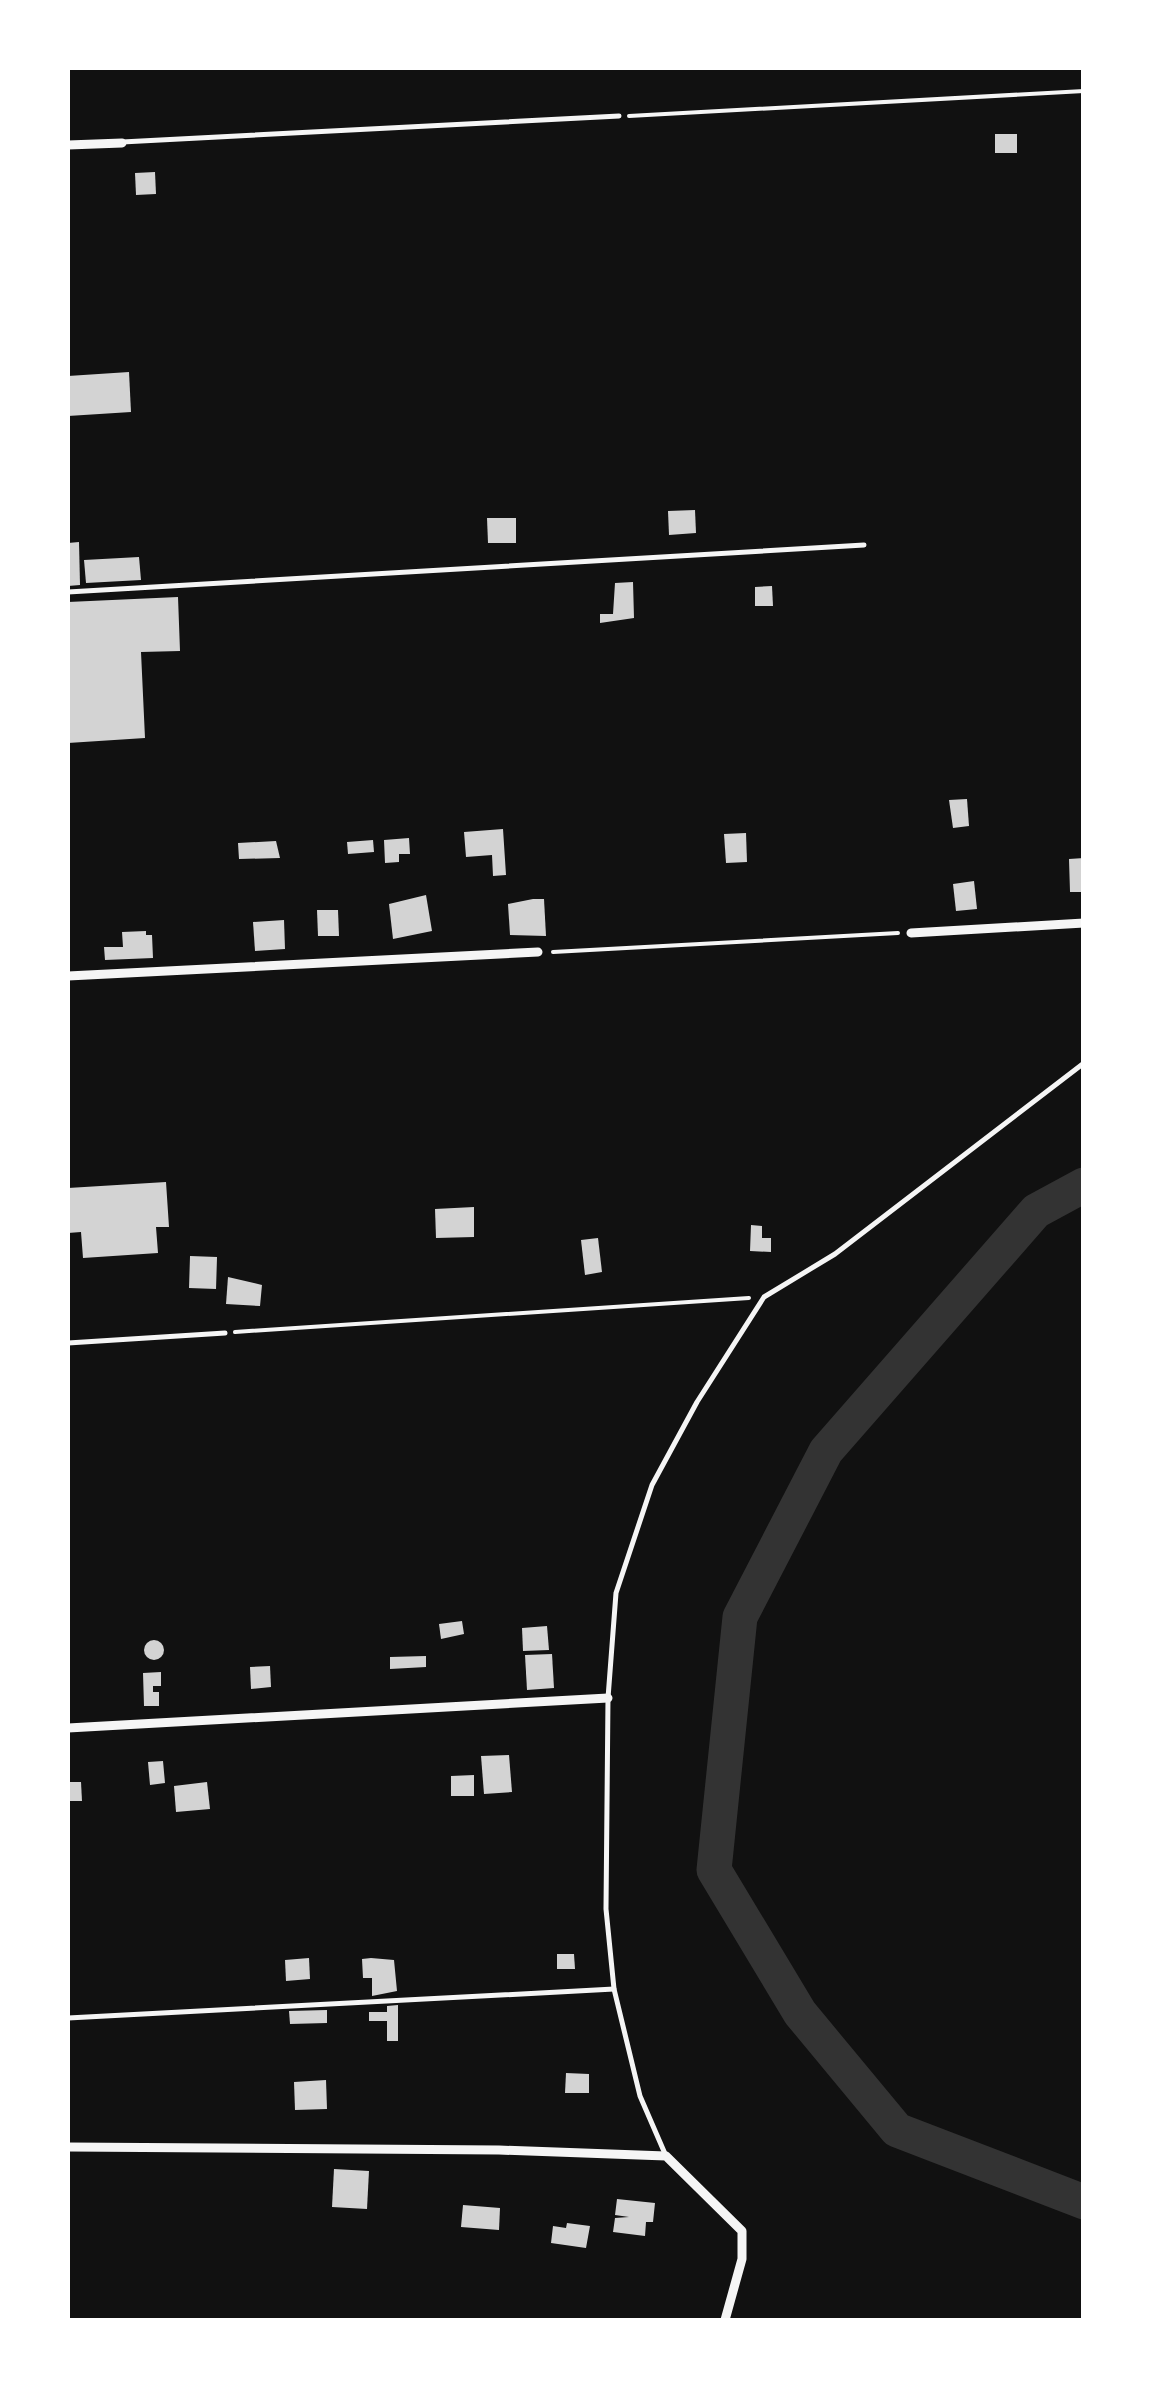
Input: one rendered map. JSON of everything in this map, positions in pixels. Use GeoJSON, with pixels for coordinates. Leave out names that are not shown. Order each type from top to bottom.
{"type":"FeatureCollection","features":[{"type":"Feature","properties":{"kind":"street"},"geometry":{"type":"LineString","coordinates":[[68,145],[122,142]]}},
{"type":"Feature","properties":{"kind":"street"},"geometry":{"type":"LineString","coordinates":[[910,932],[1084,924]]}},
{"type":"Feature","properties":{"kind":"street"},"geometry":{"type":"LineString","coordinates":[[68,976],[538,952]]}},
{"type":"Feature","properties":{"kind":"street"},"geometry":{"type":"LineString","coordinates":[[68,1728],[608,1698]]}},
{"type":"Feature","properties":{"kind":"street"},"geometry":{"type":"LineString","coordinates":[[68,2147],[499,2150],[666,2156],[742,2231],[742,2260],[725,2320]]}},
{"type":"Feature","properties":{"kind":"lane"},"geometry":{"type":"LineString","coordinates":[[122,142],[619,116]]}},
{"type":"Feature","properties":{"kind":"lane"},"geometry":{"type":"LineString","coordinates":[[68,592],[864,545]]}},
{"type":"Feature","properties":{"kind":"lane"},"geometry":{"type":"LineString","coordinates":[[666,2156],[640,2096],[614,1989],[606,1909],[608,1698],[616,1593],[652,1485],[764,1297],[835,1254],[1084,1064]]}},
{"type":"Feature","properties":{"kind":"lane"},"geometry":{"type":"LineString","coordinates":[[68,1344],[225,1332]]}},
{"type":"Feature","properties":{"kind":"lane"},"geometry":{"type":"LineString","coordinates":[[68,2018],[614,1989]]}},
{"type":"Feature","properties":{"kind":"path"},"geometry":{"type":"LineString","coordinates":[[619,116],[1084,90]]}},
{"type":"Feature","properties":{"kind":"path"},"geometry":{"type":"LineString","coordinates":[[538,952],[910,932]]}},
{"type":"Feature","properties":{"kind":"path"},"geometry":{"type":"LineString","coordinates":[[225,1332],[764,1297]]}},
{"type":"Feature","properties":{"kind":"building"},"geometry":{"type":"Polygon","coordinates":[[[995,134],[1017,134],[1017,153],[995,153],[995,134]]]}},
{"type":"Feature","properties":{"kind":"building"},"geometry":{"type":"Polygon","coordinates":[[[155,172],[156,194],[136,195],[135,173],[155,172]]]}},
{"type":"Feature","properties":{"kind":"building"},"geometry":{"type":"Polygon","coordinates":[[[129,372],[131,412],[68,416],[68,376],[129,372]]]}},
{"type":"Feature","properties":{"kind":"building"},"geometry":{"type":"Polygon","coordinates":[[[695,510],[696,533],[669,535],[668,511],[695,510]]]}},
{"type":"Feature","properties":{"kind":"building"},"geometry":{"type":"Polygon","coordinates":[[[487,518],[516,518],[516,543],[488,543],[487,518]]]}},
{"type":"Feature","properties":{"kind":"building"},"geometry":{"type":"Polygon","coordinates":[[[79,542],[80,585],[68,586],[68,543],[79,542]]]}},
{"type":"Feature","properties":{"kind":"building"},"geometry":{"type":"Polygon","coordinates":[[[139,557],[141,580],[86,583],[84,560],[139,557]]]}},
{"type":"Feature","properties":{"kind":"building"},"geometry":{"type":"Polygon","coordinates":[[[633,582],[634,618],[600,623],[600,614],[613,614],[615,583],[633,582]]]}},
{"type":"Feature","properties":{"kind":"building"},"geometry":{"type":"Polygon","coordinates":[[[772,586],[773,606],[755,606],[755,587],[772,586]]]}},
{"type":"Feature","properties":{"kind":"building"},"geometry":{"type":"Polygon","coordinates":[[[178,597],[180,651],[141,652],[145,738],[68,743],[68,602],[178,597]]]}},
{"type":"Feature","properties":{"kind":"building"},"geometry":{"type":"Polygon","coordinates":[[[967,799],[969,826],[953,828],[949,800],[967,799]]]}},
{"type":"Feature","properties":{"kind":"building"},"geometry":{"type":"Polygon","coordinates":[[[503,829],[506,875],[493,876],[492,855],[466,857],[464,832],[503,829]]]}},
{"type":"Feature","properties":{"kind":"building"},"geometry":{"type":"Polygon","coordinates":[[[746,833],[747,862],[726,863],[724,834],[746,833]]]}},
{"type":"Feature","properties":{"kind":"building"},"geometry":{"type":"Polygon","coordinates":[[[409,838],[410,854],[399,854],[399,862],[385,863],[384,840],[409,838]]]}},
{"type":"Feature","properties":{"kind":"building"},"geometry":{"type":"Polygon","coordinates":[[[373,840],[374,852],[348,854],[347,842],[373,840]]]}},
{"type":"Feature","properties":{"kind":"building"},"geometry":{"type":"Polygon","coordinates":[[[276,841],[280,858],[239,859],[238,843],[276,841]]]}},
{"type":"Feature","properties":{"kind":"building"},"geometry":{"type":"Polygon","coordinates":[[[1084,858],[1084,892],[1070,892],[1069,859],[1084,858]]]}},
{"type":"Feature","properties":{"kind":"building"},"geometry":{"type":"Polygon","coordinates":[[[974,881],[977,909],[956,911],[953,884],[974,881]]]}},
{"type":"Feature","properties":{"kind":"building"},"geometry":{"type":"Polygon","coordinates":[[[426,895],[432,931],[393,939],[389,904],[426,895]]]}},
{"type":"Feature","properties":{"kind":"building"},"geometry":{"type":"Polygon","coordinates":[[[544,899],[546,936],[510,935],[508,904],[544,899]]]}},
{"type":"Feature","properties":{"kind":"building"},"geometry":{"type":"Polygon","coordinates":[[[317,910],[338,910],[339,936],[318,936],[317,910]]]}},
{"type":"Feature","properties":{"kind":"building"},"geometry":{"type":"Polygon","coordinates":[[[284,920],[285,949],[255,951],[253,922],[284,920]]]}},
{"type":"Feature","properties":{"kind":"building"},"geometry":{"type":"Polygon","coordinates":[[[146,931],[146,935],[152,935],[153,958],[105,960],[104,947],[123,947],[122,932],[146,931]]]}},
{"type":"Feature","properties":{"kind":"building"},"geometry":{"type":"Polygon","coordinates":[[[166,1182],[169,1227],[156,1227],[158,1253],[83,1258],[81,1232],[68,1233],[68,1188],[166,1182]]]}},
{"type":"Feature","properties":{"kind":"building"},"geometry":{"type":"Polygon","coordinates":[[[474,1207],[474,1237],[436,1238],[435,1209],[474,1207]]]}},
{"type":"Feature","properties":{"kind":"building"},"geometry":{"type":"Polygon","coordinates":[[[751,1225],[762,1226],[762,1238],[771,1238],[771,1252],[750,1251],[751,1225]]]}},
{"type":"Feature","properties":{"kind":"building"},"geometry":{"type":"Polygon","coordinates":[[[598,1238],[602,1272],[585,1275],[581,1240],[598,1238]]]}},
{"type":"Feature","properties":{"kind":"building"},"geometry":{"type":"Polygon","coordinates":[[[190,1256],[217,1257],[216,1289],[189,1288],[190,1256]]]}},
{"type":"Feature","properties":{"kind":"building"},"geometry":{"type":"Polygon","coordinates":[[[228,1277],[262,1285],[260,1306],[226,1304],[228,1277]]]}},
{"type":"Feature","properties":{"kind":"building"},"geometry":{"type":"Polygon","coordinates":[[[462,1621],[464,1634],[441,1639],[439,1624],[462,1621]]]}},
{"type":"Feature","properties":{"kind":"building"},"geometry":{"type":"Polygon","coordinates":[[[547,1626],[549,1650],[523,1651],[522,1628],[547,1626]]]}},
{"type":"Feature","properties":{"kind":"building"},"geometry":{"type":"Polygon","coordinates":[[[154,1640],[164,1650],[154,1660],[144,1650],[154,1640]]]}},
{"type":"Feature","properties":{"kind":"building"},"geometry":{"type":"Polygon","coordinates":[[[552,1654],[554,1688],[527,1690],[525,1655],[552,1654]]]}},
{"type":"Feature","properties":{"kind":"building"},"geometry":{"type":"Polygon","coordinates":[[[426,1656],[426,1667],[390,1669],[390,1657],[426,1656]]]}},
{"type":"Feature","properties":{"kind":"building"},"geometry":{"type":"Polygon","coordinates":[[[270,1666],[271,1687],[251,1689],[250,1667],[270,1666]]]}},
{"type":"Feature","properties":{"kind":"building"},"geometry":{"type":"Polygon","coordinates":[[[161,1672],[161,1686],[153,1686],[153,1692],[159,1692],[159,1706],[144,1706],[143,1673],[161,1672]]]}},
{"type":"Feature","properties":{"kind":"building"},"geometry":{"type":"Polygon","coordinates":[[[509,1755],[512,1792],[484,1794],[481,1756],[509,1755]]]}},
{"type":"Feature","properties":{"kind":"building"},"geometry":{"type":"Polygon","coordinates":[[[163,1761],[165,1783],[150,1785],[148,1762],[163,1761]]]}},
{"type":"Feature","properties":{"kind":"building"},"geometry":{"type":"Polygon","coordinates":[[[474,1775],[474,1796],[451,1796],[451,1776],[474,1775]]]}},
{"type":"Feature","properties":{"kind":"building"},"geometry":{"type":"Polygon","coordinates":[[[68,1782],[81,1782],[82,1801],[68,1801],[68,1782]]]}},
{"type":"Feature","properties":{"kind":"building"},"geometry":{"type":"Polygon","coordinates":[[[207,1782],[210,1809],[176,1812],[174,1786],[207,1782]]]}},
{"type":"Feature","properties":{"kind":"building"},"geometry":{"type":"Polygon","coordinates":[[[557,1954],[574,1954],[575,1969],[557,1969],[557,1954]]]}},
{"type":"Feature","properties":{"kind":"building"},"geometry":{"type":"Polygon","coordinates":[[[309,1958],[310,1979],[286,1981],[285,1960],[309,1958]]]}},
{"type":"Feature","properties":{"kind":"building"},"geometry":{"type":"Polygon","coordinates":[[[362,1959],[394,1960],[397,1991],[372,1996],[372,1978],[363,1978],[362,1959]]]}},
{"type":"Feature","properties":{"kind":"building"},"geometry":{"type":"Polygon","coordinates":[[[398,2005],[398,2041],[387,2041],[387,2021],[369,2021],[369,2012],[387,2012],[387,2006],[398,2005]]]}},
{"type":"Feature","properties":{"kind":"building"},"geometry":{"type":"Polygon","coordinates":[[[327,2010],[327,2023],[290,2024],[289,2011],[327,2010]]]}},
{"type":"Feature","properties":{"kind":"building"},"geometry":{"type":"Polygon","coordinates":[[[566,2073],[589,2074],[589,2093],[565,2093],[566,2073]]]}},
{"type":"Feature","properties":{"kind":"building"},"geometry":{"type":"Polygon","coordinates":[[[326,2080],[327,2109],[295,2110],[294,2082],[326,2080]]]}},
{"type":"Feature","properties":{"kind":"building"},"geometry":{"type":"Polygon","coordinates":[[[334,2169],[369,2171],[367,2209],[332,2207],[334,2169]]]}},
{"type":"Feature","properties":{"kind":"building"},"geometry":{"type":"Polygon","coordinates":[[[617,2199],[655,2203],[653,2222],[646,2222],[645,2236],[613,2232],[615,2218],[629,2217],[615,2215],[617,2199]]]}},
{"type":"Feature","properties":{"kind":"building"},"geometry":{"type":"Polygon","coordinates":[[[463,2205],[500,2208],[499,2230],[461,2227],[463,2205]]]}},
{"type":"Feature","properties":{"kind":"building"},"geometry":{"type":"Polygon","coordinates":[[[567,2223],[590,2226],[586,2248],[551,2243],[553,2226],[566,2228],[567,2223]]]}},
{"type":"Feature","properties":{"kind":"waterway"},"geometry":{"type":"LineString","coordinates":[[1084,1185],[1036,1211],[826,1451],[740,1617],[714,1870],[800,2013],[897,2130],[1084,2202]]}}]}
